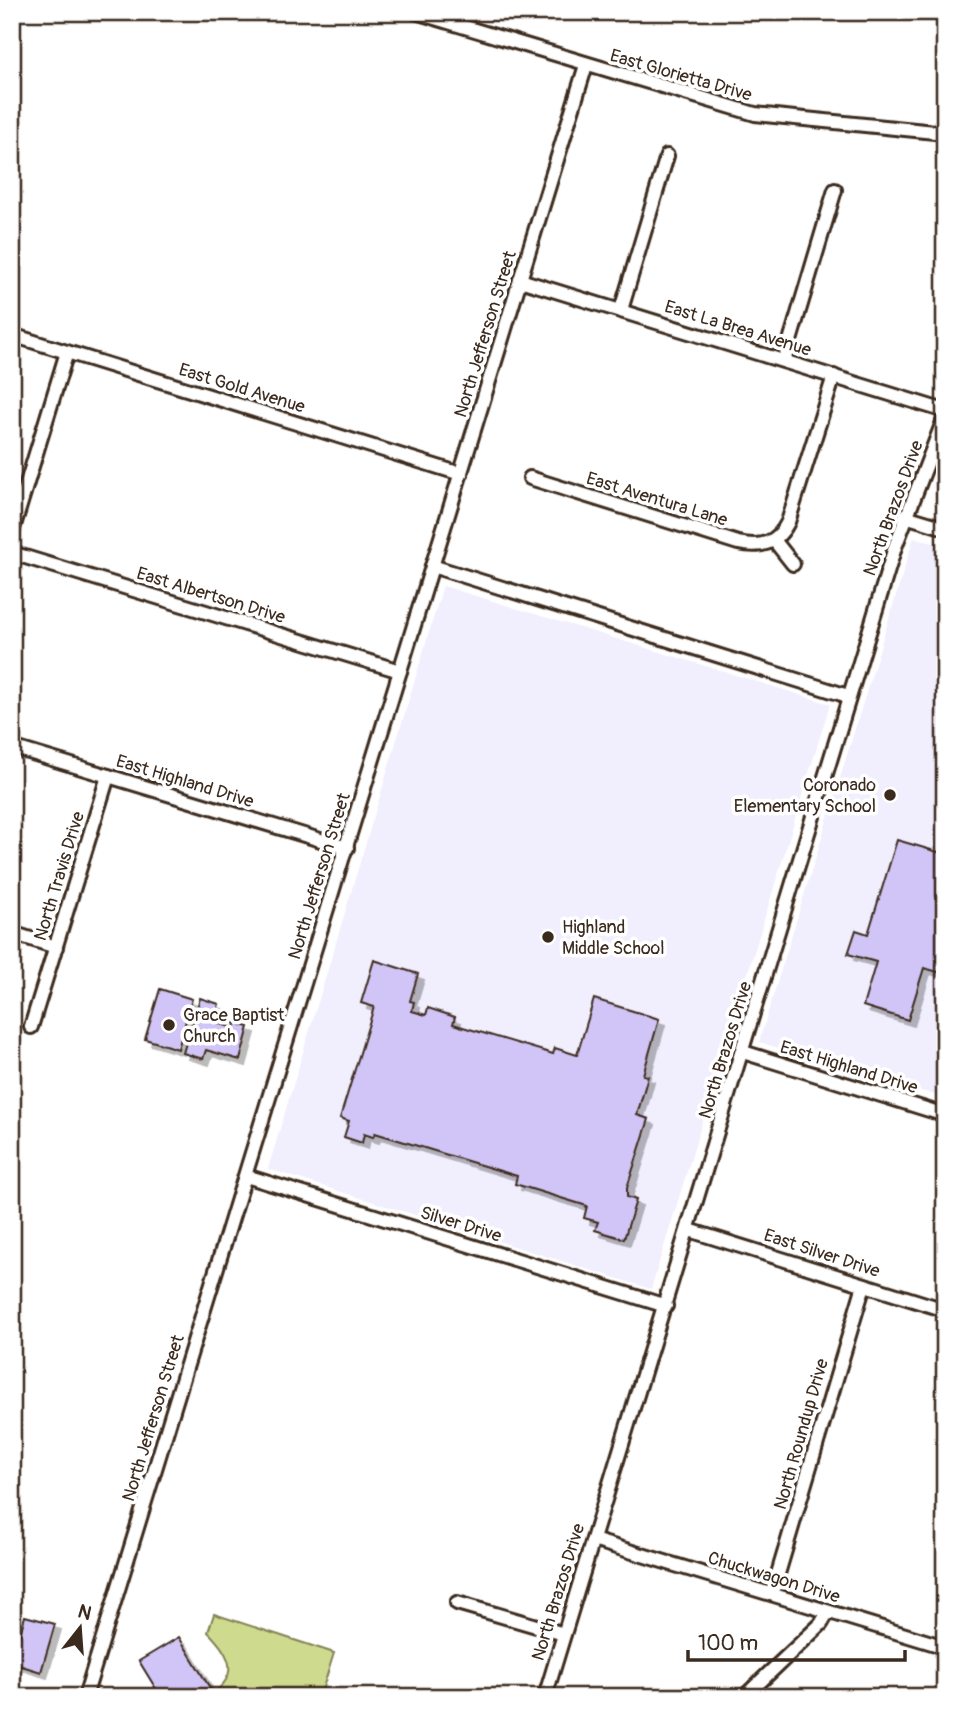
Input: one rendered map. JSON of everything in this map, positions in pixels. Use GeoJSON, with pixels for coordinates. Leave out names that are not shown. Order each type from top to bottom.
{"type":"FeatureCollection","features":[{"type":"Feature","properties":{"kind":"street","name":"East Glorietta Drive"},"geometry":{"type":"LineString","coordinates":[[415,12],[755,114],[945,133]]}},
{"type":"Feature","properties":{"kind":"street","name":"North Jefferson Street"},"geometry":{"type":"LineString","coordinates":[[85,1697],[586,65]]}},
{"type":"Feature","properties":{"kind":"street"},"geometry":{"type":"LineString","coordinates":[[621,310],[667,156]]}},
{"type":"Feature","properties":{"kind":"street"},"geometry":{"type":"LineString","coordinates":[[784,361],[835,190]]}},
{"type":"Feature","properties":{"kind":"street","name":"East La Brea Avenue"},"geometry":{"type":"LineString","coordinates":[[520,280],[945,411]]}},
{"type":"Feature","properties":{"kind":"street","name":"East Gold Avenue"},"geometry":{"type":"LineString","coordinates":[[12,335],[461,474]]}},
{"type":"Feature","properties":{"kind":"street"},"geometry":{"type":"LineString","coordinates":[[12,532],[67,352]]}},
{"type":"Feature","properties":{"kind":"street"},"geometry":{"type":"LineString","coordinates":[[793,565],[774,540],[788,522],[834,376]]}},
{"type":"Feature","properties":{"kind":"street","name":"North Brazos Drive"},"geometry":{"type":"LineString","coordinates":[[545,1697],[743,1052],[848,696],[905,516],[945,417]]}},
{"type":"Feature","properties":{"kind":"street","name":"East Aventura Lane"},"geometry":{"type":"LineString","coordinates":[[530,478],[738,543],[763,545],[774,540]]}},
{"type":"Feature","properties":{"kind":"street"},"geometry":{"type":"LineString","coordinates":[[905,516],[945,528]]}},
{"type":"Feature","properties":{"kind":"street","name":"East Albertson Drive"},"geometry":{"type":"LineString","coordinates":[[12,553],[400,671]]}},
{"type":"Feature","properties":{"kind":"street"},"geometry":{"type":"LineString","coordinates":[[432,566],[848,696]]}},
{"type":"Feature","properties":{"kind":"street","name":"East Highland Drive"},"geometry":{"type":"LineString","coordinates":[[12,747],[347,848]]}},
{"type":"Feature","properties":{"kind":"street","name":"North Travis Drive"},"geometry":{"type":"LineString","coordinates":[[32,1027],[108,776]]}},
{"type":"Feature","properties":{"kind":"street"},"geometry":{"type":"LineString","coordinates":[[12,933],[56,947]]}},
{"type":"Feature","properties":{"kind":"street","name":"East Highland Drive"},"geometry":{"type":"LineString","coordinates":[[743,1052],[945,1115]]}},
{"type":"Feature","properties":{"kind":"street","name":"Silver Drive"},"geometry":{"type":"LineString","coordinates":[[246,1176],[666,1306]]}},
{"type":"Feature","properties":{"kind":"street","name":"East Silver Drive"},"geometry":{"type":"LineString","coordinates":[[689,1230],[945,1310]]}},
{"type":"Feature","properties":{"kind":"street","name":"North Roundup Drive"},"geometry":{"type":"LineString","coordinates":[[772,1594],[864,1285]]}},
{"type":"Feature","properties":{"kind":"street","name":"Chuckwagon Drive"},"geometry":{"type":"LineString","coordinates":[[593,1540],[945,1647]]}},
{"type":"Feature","properties":{"kind":"street"},"geometry":{"type":"LineString","coordinates":[[457,1603],[564,1634]]}},
{"type":"Feature","properties":{"kind":"street"},"geometry":{"type":"LineString","coordinates":[[744,1697],[821,1624],[828,1612]]}},
{"type":"Feature","properties":{"kind":"shaded area","name":"Coronado Elementary School"},"geometry":{"type":"Polygon","coordinates":[[[914,537],[945,547],[945,1098],[759,1042],[914,537]]]}},
{"type":"Feature","properties":{"kind":"shaded area","name":"Highland Middle School"},"geometry":{"type":"Polygon","coordinates":[[[443,586],[830,704],[651,1289],[268,1169],[443,586]]]}},
{"type":"Feature","properties":{"kind":"green space"},"geometry":{"type":"Polygon","coordinates":[[[214,1614],[334,1653],[320,1697],[207,1697],[225,1682],[229,1674],[223,1649],[208,1632],[214,1614]]]}},
{"type":"Feature","properties":{"kind":"building"},"geometry":{"type":"Polygon","coordinates":[[[897,840],[945,854],[945,974],[924,968],[908,1020],[863,1006],[876,962],[848,954],[856,930],[868,934],[897,840]]]}},
{"type":"Feature","properties":{"kind":"building"},"geometry":{"type":"Polygon","coordinates":[[[374,960],[418,974],[410,1001],[414,1002],[412,1011],[426,1015],[428,1008],[455,1017],[453,1024],[553,1054],[555,1048],[577,1055],[594,999],[659,1019],[643,1075],[648,1076],[637,1115],[649,1119],[627,1188],[627,1197],[636,1200],[624,1239],[595,1230],[598,1222],[584,1218],[587,1206],[515,1184],[517,1176],[375,1133],[373,1137],[364,1134],[362,1143],[344,1137],[349,1121],[340,1118],[374,1007],[361,1003],[374,960]]]}},
{"type":"Feature","properties":{"kind":"building","name":"Grace Baptist Church"},"geometry":{"type":"Polygon","coordinates":[[[160,989],[192,999],[185,1024],[192,1026],[200,998],[219,1004],[214,1022],[234,1028],[235,1023],[249,1027],[240,1060],[206,1050],[203,1059],[183,1053],[189,1032],[183,1031],[178,1049],[145,1039],[160,989]]]}},
{"type":"Feature","properties":{"kind":"building"},"geometry":{"type":"Polygon","coordinates":[[[25,1616],[55,1624],[41,1672],[12,1663],[25,1616]]]}},
{"type":"Feature","properties":{"kind":"building"},"geometry":{"type":"Polygon","coordinates":[[[179,1637],[213,1693],[207,1697],[161,1697],[139,1661],[179,1637]]]}},
{"type":"Feature","properties":{"kind":"place","name":"Coronado Elementary School"},"geometry":{"type":"Point","coordinates":[890,795]}},
{"type":"Feature","properties":{"kind":"place","name":"Highland Middle School"},"geometry":{"type":"Point","coordinates":[548,937]}},
{"type":"Feature","properties":{"kind":"place","name":"Grace Baptist Church"},"geometry":{"type":"Point","coordinates":[169,1025]}}]}
